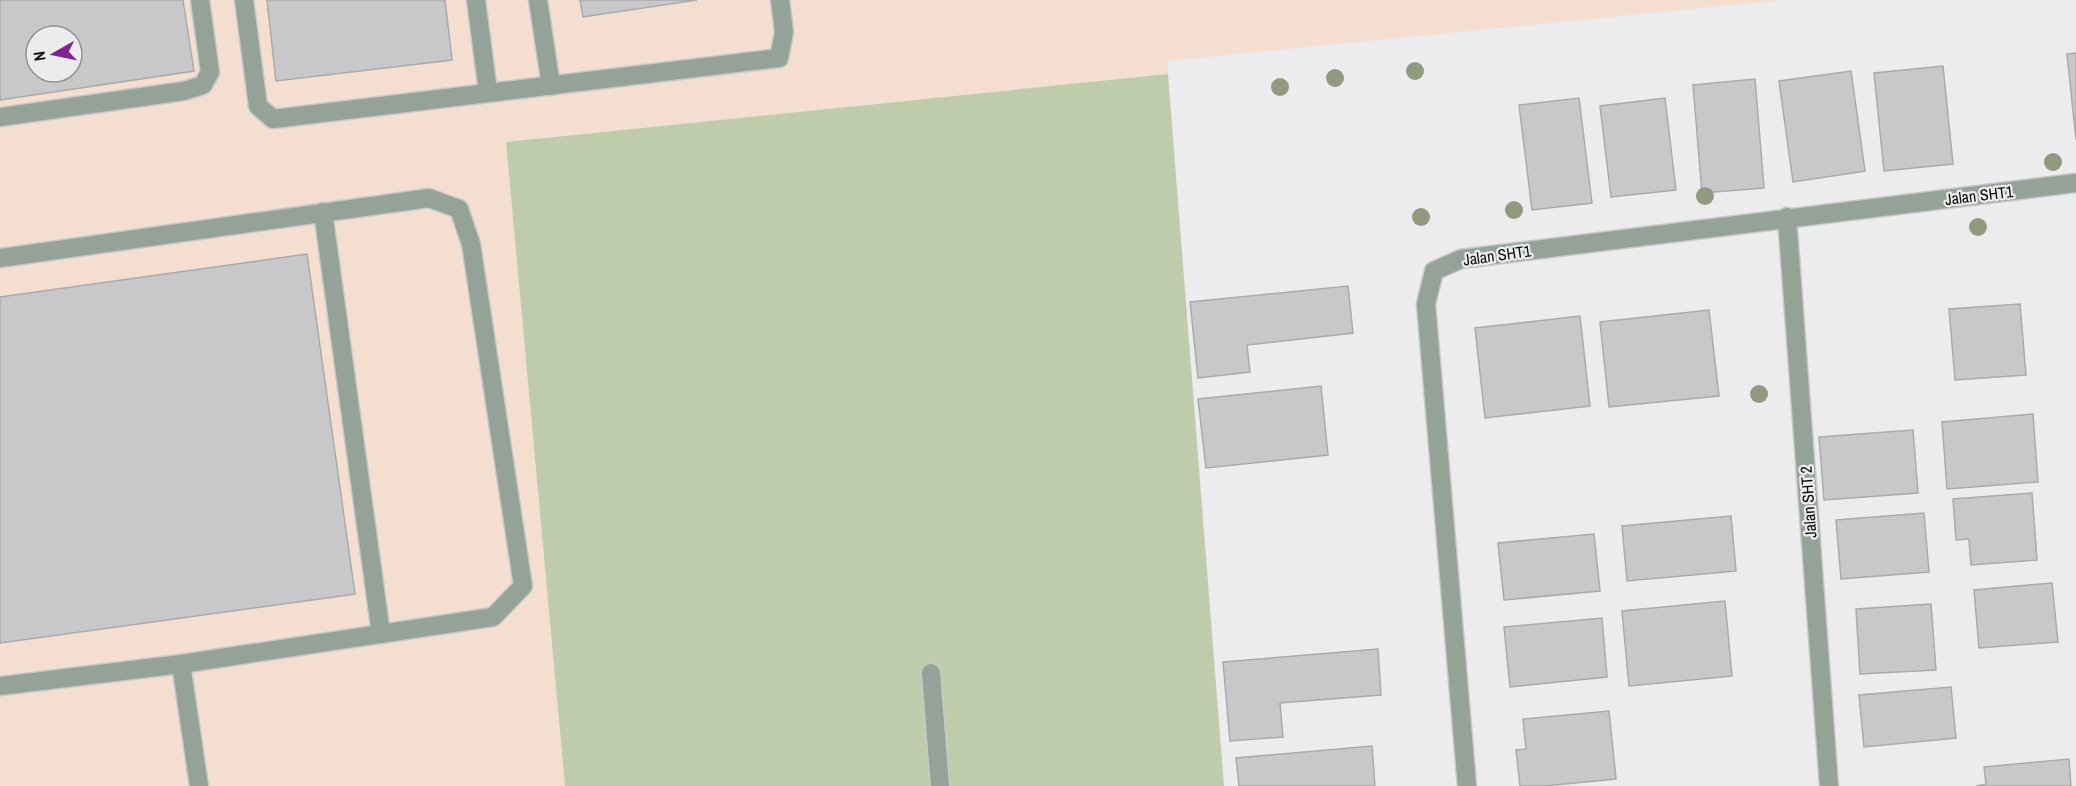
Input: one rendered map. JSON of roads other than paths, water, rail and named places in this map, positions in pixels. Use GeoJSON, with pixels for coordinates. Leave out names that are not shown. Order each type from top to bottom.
{"type":"FeatureCollection","features":[{"type":"Feature","properties":{"kind":"street"},"geometry":{"type":"LineString","coordinates":[[0,117],[184,91],[203,85],[210,72],[200,0]]}},
{"type":"Feature","properties":{"kind":"street"},"geometry":{"type":"LineString","coordinates":[[244,0],[258,106],[273,119],[779,58],[784,32],[780,0]]}},
{"type":"Feature","properties":{"kind":"street"},"geometry":{"type":"LineString","coordinates":[[476,0],[488,92]]}},
{"type":"Feature","properties":{"kind":"street"},"geometry":{"type":"LineString","coordinates":[[538,0],[551,86]]}},
{"type":"Feature","properties":{"kind":"street","name":"Jalan SHT1"},"geometry":{"type":"LineString","coordinates":[[1467,786],[1426,304],[1434,271],[1461,259],[2076,183]]}},
{"type":"Feature","properties":{"kind":"street"},"geometry":{"type":"LineString","coordinates":[[0,258],[429,198],[459,209],[471,244],[523,586],[493,617],[181,664],[0,686]]}},
{"type":"Feature","properties":{"kind":"street"},"geometry":{"type":"LineString","coordinates":[[323,212],[381,634]]}},
{"type":"Feature","properties":{"kind":"street","name":"Jalan SHT 2"},"geometry":{"type":"LineString","coordinates":[[1787,218],[1829,786]]}},
{"type":"Feature","properties":{"kind":"street"},"geometry":{"type":"LineString","coordinates":[[181,664],[199,786]]}},
{"type":"Feature","properties":{"kind":"street"},"geometry":{"type":"LineString","coordinates":[[931,673],[940,786]]}}]}
